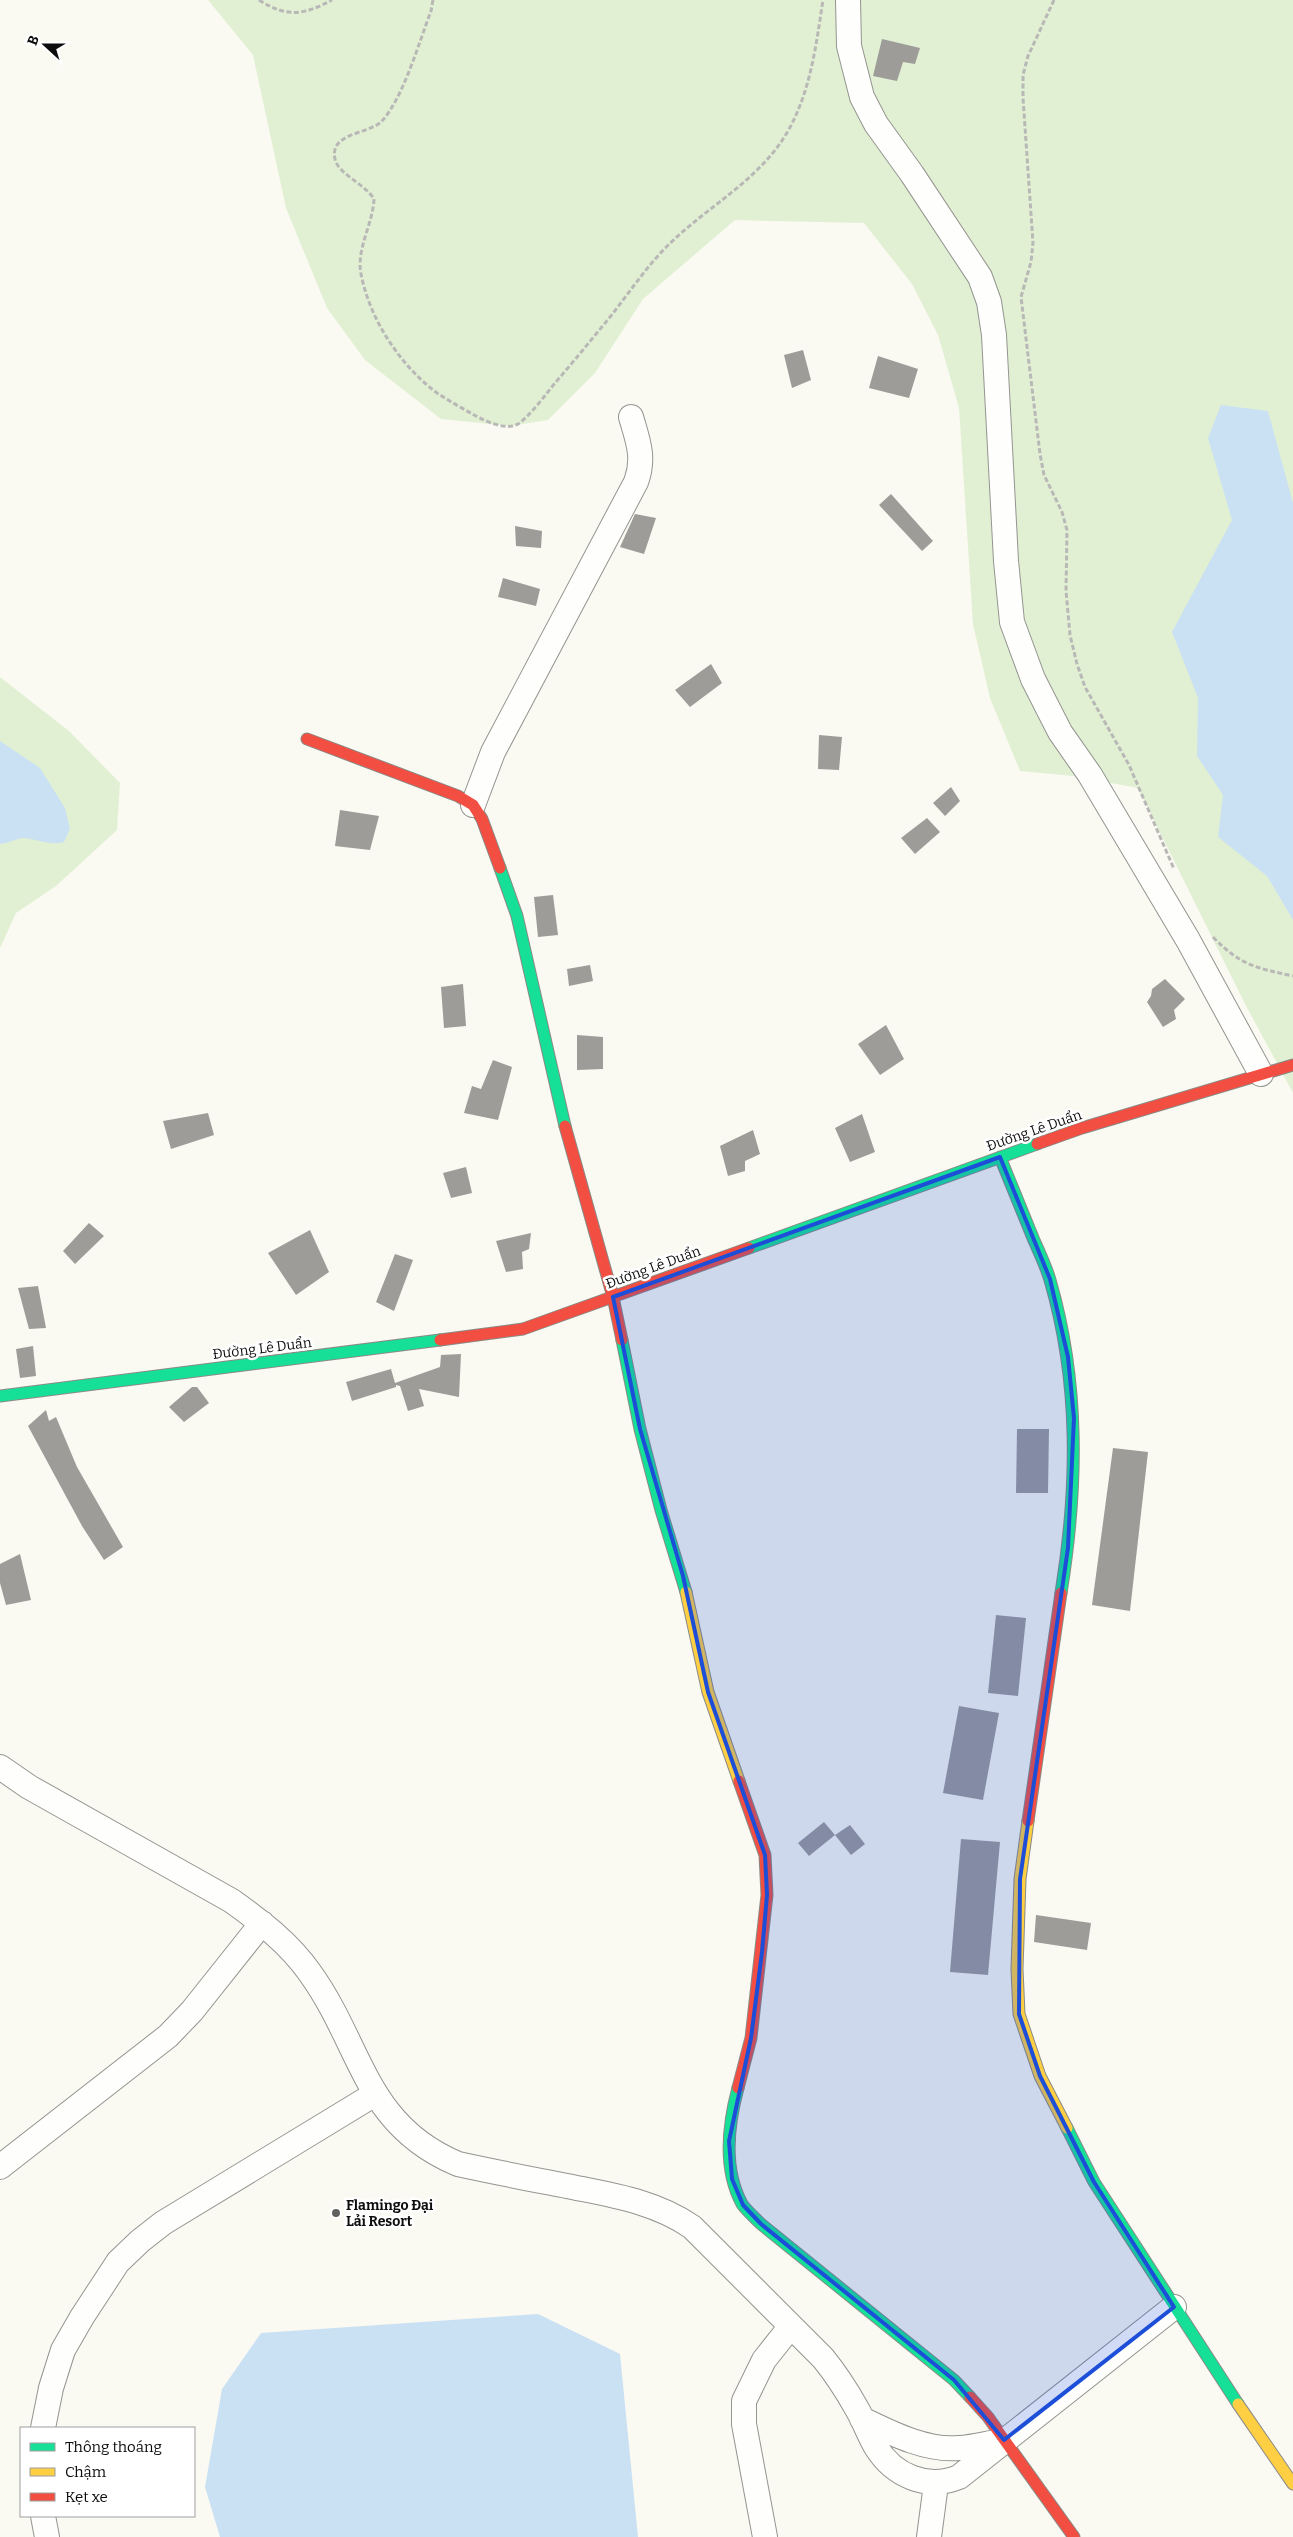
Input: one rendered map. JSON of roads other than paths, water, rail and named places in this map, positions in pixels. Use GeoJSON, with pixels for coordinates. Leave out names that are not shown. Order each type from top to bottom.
{"type":"FeatureCollection","features":[{"type":"Feature","properties":{"kind":"street"},"geometry":{"type":"LineString","coordinates":[[848,0],[849,46],[862,97],[876,124],[912,174],[980,277],[989,302],[994,335],[1004,542],[1010,605],[1012,622],[1033,679],[1060,732],[1090,775],[1188,940],[1261,1074]]}},
{"type":"Feature","properties":{"kind":"street"},"geometry":{"type":"LineString","coordinates":[[473,805],[493,752],[636,482],[642,462],[641,449],[630,417]]}},
{"type":"Feature","properties":{"kind":"street"},"geometry":{"type":"LineString","coordinates":[[307,738],[430,784],[458,796],[473,805],[482,819],[517,916],[556,1095],[613,1297],[640,1429],[661,1510],[682,1576],[708,1692],[765,1855],[768,1895],[751,2038],[735,2098],[729,2141],[732,2179],[743,2205],[761,2224],[954,2380],[988,2417],[1074,2537]]}},
{"type":"Feature","properties":{"kind":"street","name":"Đường Lê Duẩn"},"geometry":{"type":"LineString","coordinates":[[0,1396],[523,1330],[1082,1128],[1293,1065]]}},
{"type":"Feature","properties":{"kind":"street"},"geometry":{"type":"LineString","coordinates":[[1000,1158],[1050,1279],[1068,1357],[1074,1418],[1072,1496],[1068,1548],[1053,1638],[1020,1878],[1017,1968],[1019,2014],[1040,2076],[1094,2182],[1174,2307],[1293,2484]]}},
{"type":"Feature","properties":{"kind":"street"},"geometry":{"type":"LineString","coordinates":[[0,1767],[29,1787],[232,1901],[262,1923],[289,1948],[310,1973],[374,2094],[394,2119],[414,2138],[439,2156],[458,2164],[622,2197],[652,2205],[674,2215],[692,2227],[823,2358],[840,2379],[877,2448],[889,2464],[905,2475],[936,2484],[959,2478],[1004,2440],[1174,2307]]}},
{"type":"Feature","properties":{"kind":"street"},"geometry":{"type":"LineString","coordinates":[[0,2167],[168,2036],[192,2010],[262,1923]]}},
{"type":"Feature","properties":{"kind":"street"},"geometry":{"type":"LineString","coordinates":[[43,2427],[51,2388],[63,2350],[118,2262],[140,2241],[164,2223],[374,2094]]}},
{"type":"Feature","properties":{"kind":"street"},"geometry":{"type":"LineString","coordinates":[[765,2537],[744,2424],[744,2401],[764,2360],[791,2326]]}},
{"type":"Feature","properties":{"kind":"street"},"geometry":{"type":"LineString","coordinates":[[862,2419],[892,2434],[942,2448],[958,2448],[1004,2440]]}},
{"type":"Feature","properties":{"kind":"street"},"geometry":{"type":"LineString","coordinates":[[929,2537],[936,2484]]}},
{"type":"Feature","properties":{"kind":"street"},"geometry":{"type":"LineString","coordinates":[[42,2517],[47,2537]]}},
{"type":"Feature","properties":{"kind":"water"},"geometry":{"type":"Polygon","coordinates":[[[1221,405],[1268,411],[1293,503],[1293,920],[1267,876],[1218,837],[1223,795],[1197,756],[1198,698],[1172,632],[1232,520],[1208,438],[1221,405]]]}},
{"type":"Feature","properties":{"kind":"water"},"geometry":{"type":"Polygon","coordinates":[[[0,741],[40,768],[65,808],[70,829],[64,842],[49,843],[24,838],[0,844],[0,741]]]}},
{"type":"Feature","properties":{"kind":"water"},"geometry":{"type":"Polygon","coordinates":[[[538,2314],[620,2354],[638,2537],[220,2537],[205,2487],[222,2389],[261,2333],[538,2314]]]}},
{"type":"Feature","properties":{"kind":"place","name":"Flamingo Đại Lải Resort"},"geometry":{"type":"Point","coordinates":[336,2213]}}]}
